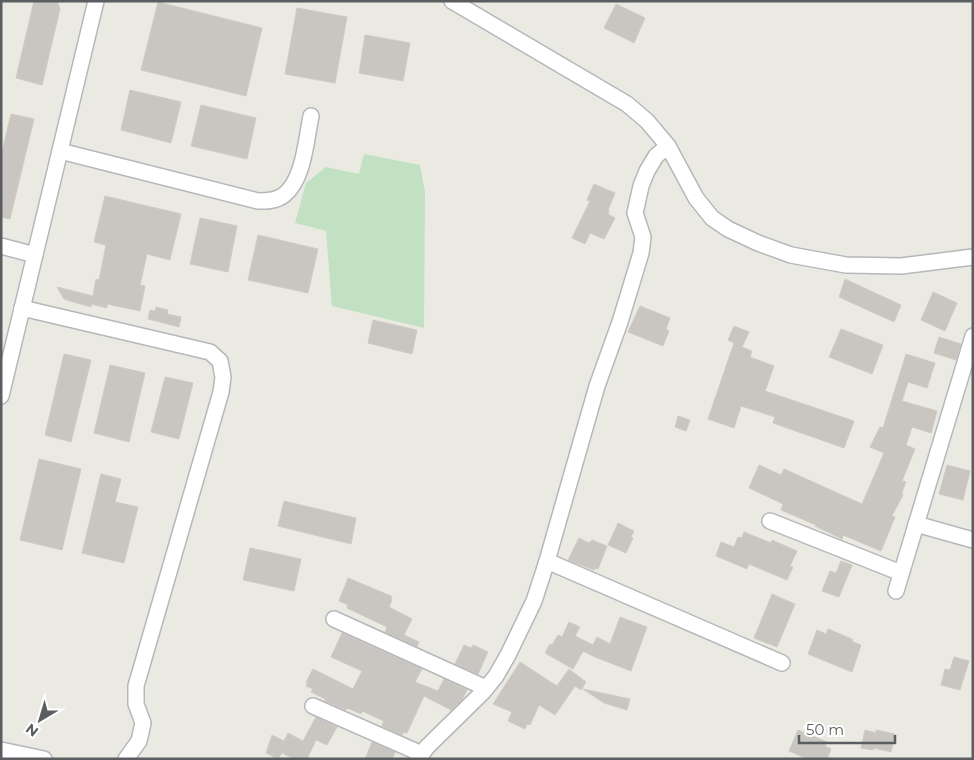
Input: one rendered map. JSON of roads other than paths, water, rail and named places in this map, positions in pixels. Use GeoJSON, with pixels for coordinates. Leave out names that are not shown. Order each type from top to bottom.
{"type":"FeatureCollection","features":[{"type":"Feature","properties":{"kind":"street"},"geometry":{"type":"LineString","coordinates":[[1,396],[96,1]]}},
{"type":"Feature","properties":{"kind":"street"},"geometry":{"type":"LineString","coordinates":[[452,1],[627,104],[647,121],[668,146],[696,198],[712,218],[728,229],[758,243],[791,254],[846,265],[901,266],[973,257]]}},
{"type":"Feature","properties":{"kind":"street"},"geometry":{"type":"LineString","coordinates":[[60,151],[258,201],[271,201],[283,196],[300,172],[311,116]]}},
{"type":"Feature","properties":{"kind":"street"},"geometry":{"type":"LineString","coordinates":[[313,706],[420,756],[496,676],[534,601],[597,386],[620,322],[641,253],[643,237],[635,213],[641,186],[647,170],[656,156],[668,146]]}},
{"type":"Feature","properties":{"kind":"street"},"geometry":{"type":"LineString","coordinates":[[1,246],[35,254]]}},
{"type":"Feature","properties":{"kind":"street"},"geometry":{"type":"LineString","coordinates":[[22,308],[210,352],[220,361],[223,377],[221,392],[136,686],[136,704],[144,723],[139,741],[126,759]]}},
{"type":"Feature","properties":{"kind":"street"},"geometry":{"type":"LineString","coordinates":[[896,591],[973,336]]}},
{"type":"Feature","properties":{"kind":"street"},"geometry":{"type":"LineString","coordinates":[[770,521],[901,573]]}},
{"type":"Feature","properties":{"kind":"street"},"geometry":{"type":"LineString","coordinates":[[916,524],[973,540]]}},
{"type":"Feature","properties":{"kind":"street"},"geometry":{"type":"LineString","coordinates":[[547,561],[782,663]]}},
{"type":"Feature","properties":{"kind":"street"},"geometry":{"type":"LineString","coordinates":[[334,619],[486,688]]}},
{"type":"Feature","properties":{"kind":"street"},"geometry":{"type":"LineString","coordinates":[[1,750],[44,759]]}}]}
